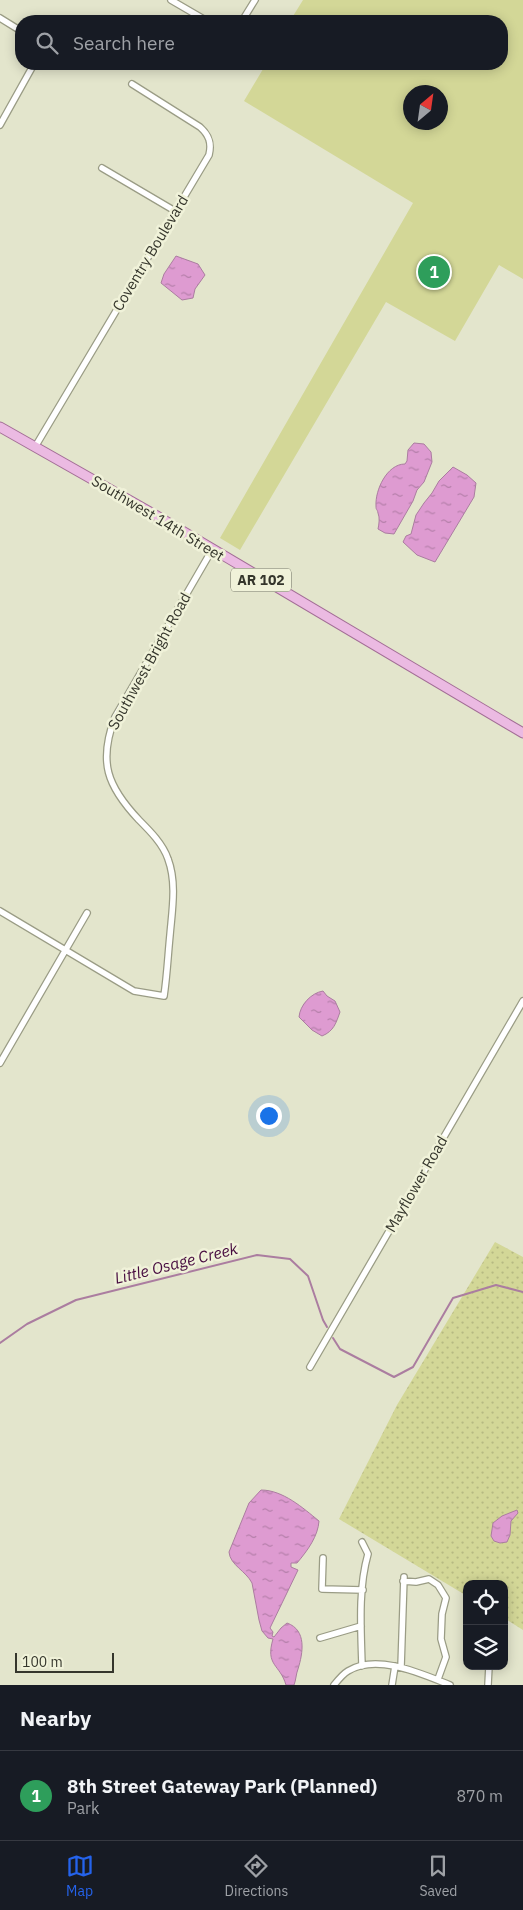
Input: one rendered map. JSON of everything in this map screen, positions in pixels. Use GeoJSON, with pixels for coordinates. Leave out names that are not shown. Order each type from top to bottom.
{"type":"FeatureCollection","features":[{"type":"Feature","properties":{"kind":"main road","name":"Southwest 14th Street"},"geometry":{"type":"LineString","coordinates":[[0,426],[523,733]]}},
{"type":"Feature","properties":{"kind":"street"},"geometry":{"type":"LineString","coordinates":[[171,0],[197,15]]}},
{"type":"Feature","properties":{"kind":"street"},"geometry":{"type":"LineString","coordinates":[[246,15],[255,0]]}},
{"type":"Feature","properties":{"kind":"street"},"geometry":{"type":"LineString","coordinates":[[0,18],[15,27]]}},
{"type":"Feature","properties":{"kind":"street"},"geometry":{"type":"LineString","coordinates":[[0,125],[31,70]]}},
{"type":"Feature","properties":{"kind":"street","name":"Coventry Boulevard"},"geometry":{"type":"LineString","coordinates":[[35,447],[209,155],[211,148],[207,134],[200,127],[132,84]]}},
{"type":"Feature","properties":{"kind":"street"},"geometry":{"type":"LineString","coordinates":[[102,168],[175,211]]}},
{"type":"Feature","properties":{"kind":"street","name":"Southwest Bright Road"},"geometry":{"type":"LineString","coordinates":[[66,950],[134,991],[164,996],[173,903],[173,879],[169,861],[163,848],[113,788],[107,766],[108,736],[115,717],[212,550]]}},
{"type":"Feature","properties":{"kind":"street"},"geometry":{"type":"LineString","coordinates":[[0,911],[66,950]]}},
{"type":"Feature","properties":{"kind":"street"},"geometry":{"type":"LineString","coordinates":[[0,1063],[87,913]]}},
{"type":"Feature","properties":{"kind":"street","name":"Mayflower Road"},"geometry":{"type":"LineString","coordinates":[[310,1367],[523,1001]]}},
{"type":"Feature","properties":{"kind":"street"},"geometry":{"type":"LineString","coordinates":[[362,1542],[368,1554],[364,1563],[361,1626],[362,1666]]}},
{"type":"Feature","properties":{"kind":"street"},"geometry":{"type":"LineString","coordinates":[[323,1558],[322,1590],[363,1590]]}},
{"type":"Feature","properties":{"kind":"street"},"geometry":{"type":"LineString","coordinates":[[392,1685],[398,1667],[404,1579],[416,1582],[429,1579],[438,1585],[445,1594],[446,1600],[442,1614],[441,1639],[446,1656],[438,1680]]}},
{"type":"Feature","properties":{"kind":"street"},"geometry":{"type":"LineString","coordinates":[[320,1638],[361,1626]]}},
{"type":"Feature","properties":{"kind":"street"},"geometry":{"type":"LineString","coordinates":[[334,1685],[346,1672],[362,1666],[398,1667],[446,1684]]}},
{"type":"Feature","properties":{"kind":"street"},"geometry":{"type":"LineString","coordinates":[[488,1685],[489,1670]]}},
{"type":"Feature","properties":{"kind":"green space"},"geometry":{"type":"Polygon","coordinates":[[[303,0],[523,0],[523,279],[499,265],[455,341],[386,302],[240,550],[220,538],[413,203],[244,101],[262,70],[508,70],[508,15],[294,15],[303,0]]]}},
{"type":"Feature","properties":{"kind":"green space"},"geometry":{"type":"Polygon","coordinates":[[[495,1242],[523,1257],[523,1630],[508,1621],[508,1580],[463,1580],[463,1594],[339,1519],[397,1405],[495,1242]]]}},
{"type":"Feature","properties":{"kind":"water"},"geometry":{"type":"Polygon","coordinates":[[[176,256],[198,264],[205,275],[195,289],[193,298],[182,300],[161,283],[164,274],[176,256]]]}},
{"type":"Feature","properties":{"kind":"water"},"geometry":{"type":"Polygon","coordinates":[[[414,443],[424,444],[431,452],[432,462],[424,482],[417,490],[413,501],[394,534],[385,533],[378,529],[379,517],[376,500],[380,486],[383,479],[393,468],[405,464],[408,450],[414,443]]]}},
{"type":"Feature","properties":{"kind":"water"},"geometry":{"type":"Polygon","coordinates":[[[453,467],[476,483],[474,497],[435,562],[417,555],[403,542],[406,536],[411,534],[416,515],[424,503],[439,481],[453,467]]]}},
{"type":"Feature","properties":{"kind":"water"},"geometry":{"type":"Polygon","coordinates":[[[323,991],[335,1001],[340,1012],[332,1029],[322,1036],[312,1030],[299,1017],[301,1008],[307,1000],[314,994],[323,991]]]}},
{"type":"Feature","properties":{"kind":"water"},"geometry":{"type":"Polygon","coordinates":[[[261,1490],[285,1496],[319,1521],[317,1532],[309,1548],[297,1563],[291,1563],[291,1567],[298,1570],[270,1628],[274,1637],[287,1623],[293,1626],[301,1636],[301,1656],[294,1685],[286,1685],[272,1660],[271,1648],[273,1639],[268,1638],[262,1631],[252,1583],[232,1561],[229,1552],[249,1503],[261,1490]]]}},
{"type":"Feature","properties":{"kind":"water"},"geometry":{"type":"Polygon","coordinates":[[[517,1510],[518,1513],[511,1521],[510,1535],[507,1542],[500,1543],[494,1541],[491,1536],[493,1523],[502,1516],[517,1510]]]}},
{"type":"Feature","properties":{"kind":"waterway","name":"Little Osage Creek"},"geometry":{"type":"LineString","coordinates":[[0,1343],[27,1324],[76,1300],[257,1255],[290,1259],[308,1276],[327,1327]]}},
{"type":"Feature","properties":{"kind":"waterway","name":"Little Osage Creek"},"geometry":{"type":"LineString","coordinates":[[333,1338],[340,1349],[394,1377],[413,1367],[453,1298],[496,1285],[523,1292]]}},
{"type":"Feature","properties":{"kind":"place","name":"8th Street Gateway Park (Planned)"},"geometry":{"type":"Point","coordinates":[434,272]}}]}
